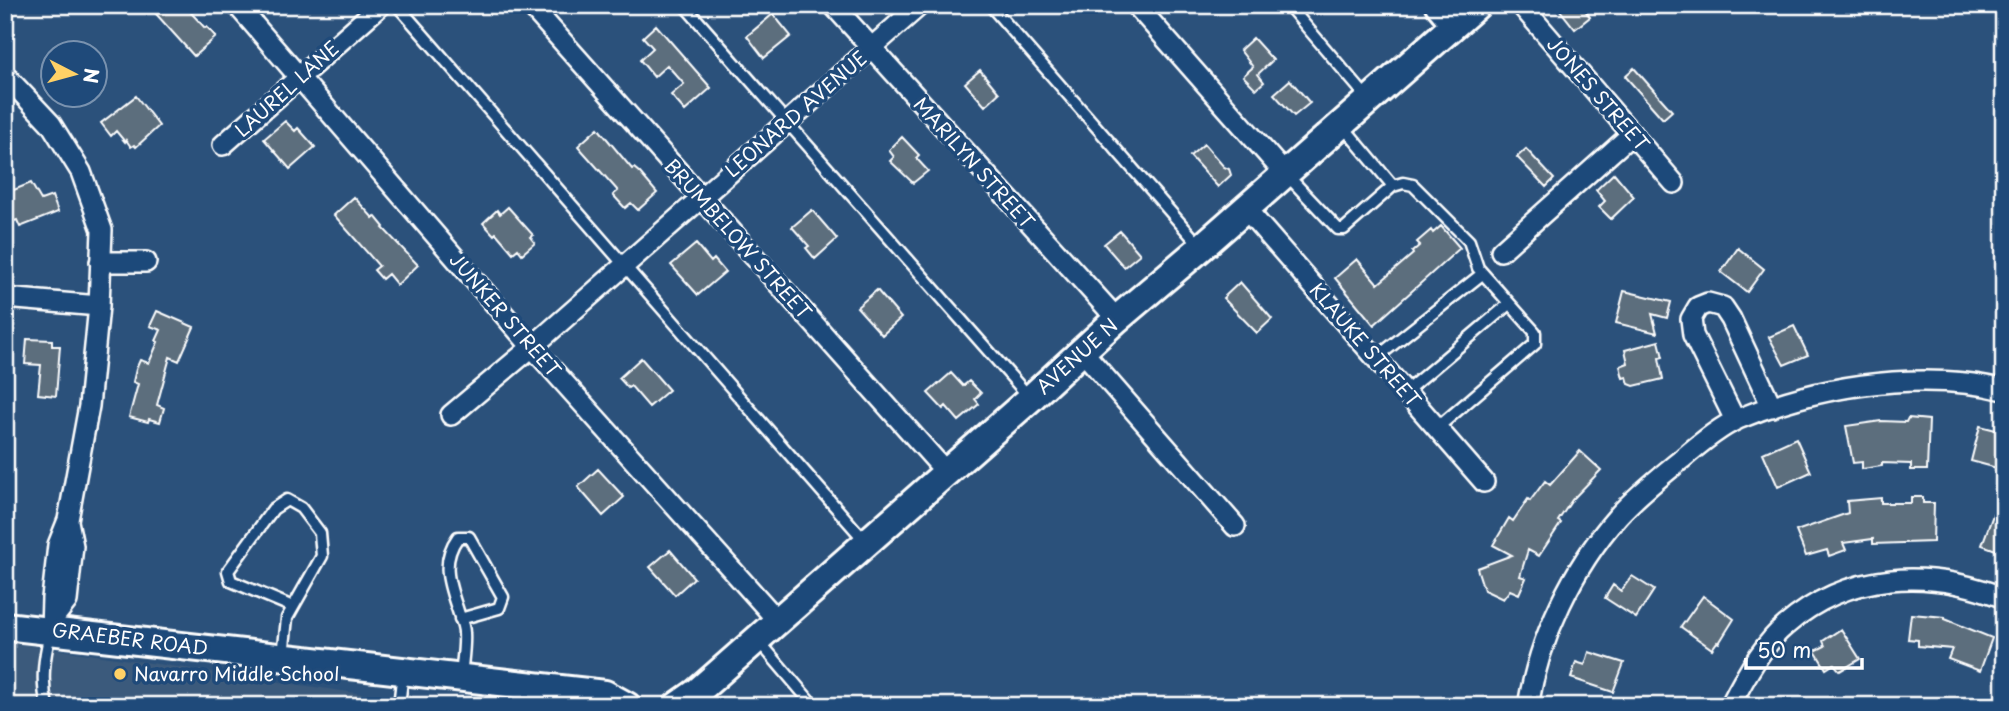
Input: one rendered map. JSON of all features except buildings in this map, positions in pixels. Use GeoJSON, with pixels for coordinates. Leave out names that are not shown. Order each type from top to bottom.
{"type":"FeatureCollection","features":[{"type":"Feature","properties":{"kind":"street","name":"JUNKER STREET"},"geometry":{"type":"LineString","coordinates":[[237,5],[532,347],[778,621]]}},
{"type":"Feature","properties":{"kind":"street","name":"LAUREL LANE"},"geometry":{"type":"LineString","coordinates":[[223,145],[381,5]]}},
{"type":"Feature","properties":{"kind":"street","name":"BRUMBELOW STREET"},"geometry":{"type":"LineString","coordinates":[[530,5],[946,472]]}},
{"type":"Feature","properties":{"kind":"street","name":"MARILYN STREET"},"geometry":{"type":"LineString","coordinates":[[833,5],[1117,319]]}},
{"type":"Feature","properties":{"kind":"street","name":"LEONARD AVENUE"},"geometry":{"type":"LineString","coordinates":[[451,415],[532,347],[920,5]]}},
{"type":"Feature","properties":{"kind":"street"},"geometry":{"type":"LineString","coordinates":[[1136,5],[1285,174]]}},
{"type":"Feature","properties":{"kind":"street","name":"AVENUE N"},"geometry":{"type":"LineString","coordinates":[[677,706],[697,692],[1117,319],[1342,125],[1369,100],[1447,15],[1476,5]]}},
{"type":"Feature","properties":{"kind":"street","name":"JONES STREET"},"geometry":{"type":"LineString","coordinates":[[1521,5],[1674,183]]}},
{"type":"Feature","properties":{"kind":"street"},"geometry":{"type":"LineString","coordinates":[[5,75],[51,124],[81,172],[102,230],[99,306],[89,406],[68,520],[73,546],[67,601],[52,624]]}},
{"type":"Feature","properties":{"kind":"street"},"geometry":{"type":"LineString","coordinates":[[1500,251],[1632,134]]}},
{"type":"Feature","properties":{"kind":"street","name":"KLAUKE STREET"},"geometry":{"type":"LineString","coordinates":[[1246,209],[1484,482]]}},
{"type":"Feature","properties":{"kind":"street"},"geometry":{"type":"LineString","coordinates":[[100,262],[146,261]]}},
{"type":"Feature","properties":{"kind":"street"},"geometry":{"type":"LineString","coordinates":[[5,298],[99,306]]}},
{"type":"Feature","properties":{"kind":"street"},"geometry":{"type":"LineString","coordinates":[[1735,421],[1693,335],[1691,319],[1698,307],[1708,303],[1723,307],[1731,319],[1772,407]]}},
{"type":"Feature","properties":{"kind":"street"},"geometry":{"type":"LineString","coordinates":[[1083,352],[1235,526]]}},
{"type":"Feature","properties":{"kind":"street"},"geometry":{"type":"LineString","coordinates":[[1528,706],[1533,673],[1545,638],[1563,600],[1585,562],[1618,516],[1651,484],[1735,421],[1825,390],[1867,384],[1910,381],[1959,383],[2004,390]]}},
{"type":"Feature","properties":{"kind":"street"},"geometry":{"type":"LineString","coordinates":[[1730,706],[1749,670],[1784,626],[1851,587],[1884,580],[1938,580],[1979,588],[2004,598]]}},
{"type":"Feature","properties":{"kind":"street","name":"GRAEBER ROAD"},"geometry":{"type":"LineString","coordinates":[[5,626],[52,624],[283,657],[605,694],[627,706]]}},
{"type":"Feature","properties":{"kind":"lane"},"geometry":{"type":"LineString","coordinates":[[397,5],[866,543]]}},
{"type":"Feature","properties":{"kind":"lane"},"geometry":{"type":"LineString","coordinates":[[684,5],[1031,398]]}},
{"type":"Feature","properties":{"kind":"lane"},"geometry":{"type":"LineString","coordinates":[[990,5],[1202,247]]}},
{"type":"Feature","properties":{"kind":"lane"},"geometry":{"type":"LineString","coordinates":[[1288,5],[1369,100]]}},
{"type":"Feature","properties":{"kind":"lane"},"geometry":{"type":"LineString","coordinates":[[1342,125],[1393,186]]}},
{"type":"Feature","properties":{"kind":"lane"},"geometry":{"type":"LineString","coordinates":[[1285,174],[1334,226],[1344,229],[1393,186],[1403,183],[1413,185],[1469,241],[1482,274],[1535,332],[1535,344],[1437,428]]}},
{"type":"Feature","properties":{"kind":"lane"},"geometry":{"type":"LineString","coordinates":[[1376,358],[1482,274]]}},
{"type":"Feature","properties":{"kind":"lane"},"geometry":{"type":"LineString","coordinates":[[1405,392],[1509,304]]}},
{"type":"Feature","properties":{"kind":"lane"},"geometry":{"type":"LineString","coordinates":[[5,449],[5,466]]}},
{"type":"Feature","properties":{"kind":"lane"},"geometry":{"type":"LineString","coordinates":[[283,657],[287,618],[322,555],[320,533],[301,508],[287,500],[273,509],[228,571],[231,581],[293,607]]}},
{"type":"Feature","properties":{"kind":"lane"},"geometry":{"type":"LineString","coordinates":[[460,619],[499,608],[503,597],[469,537],[458,537],[449,550],[447,574],[460,619],[464,630],[461,678]]}},
{"type":"Feature","properties":{"kind":"lane"},"geometry":{"type":"LineString","coordinates":[[47,706],[43,682],[52,624]]}},
{"type":"Feature","properties":{"kind":"lane"},"geometry":{"type":"LineString","coordinates":[[757,639],[814,706]]}},
{"type":"Feature","properties":{"kind":"lane"},"geometry":{"type":"LineString","coordinates":[[399,706],[402,671]]}},
{"type":"Feature","properties":{"kind":"shaded area","name":"Navarro Middle School"},"geometry":{"type":"Polygon","coordinates":[[[5,642],[13,643],[446,706],[5,706],[5,642]]]}},
{"type":"Feature","properties":{"kind":"place","name":"Navarro Middle School"},"geometry":{"type":"Point","coordinates":[120,674]}}]}
